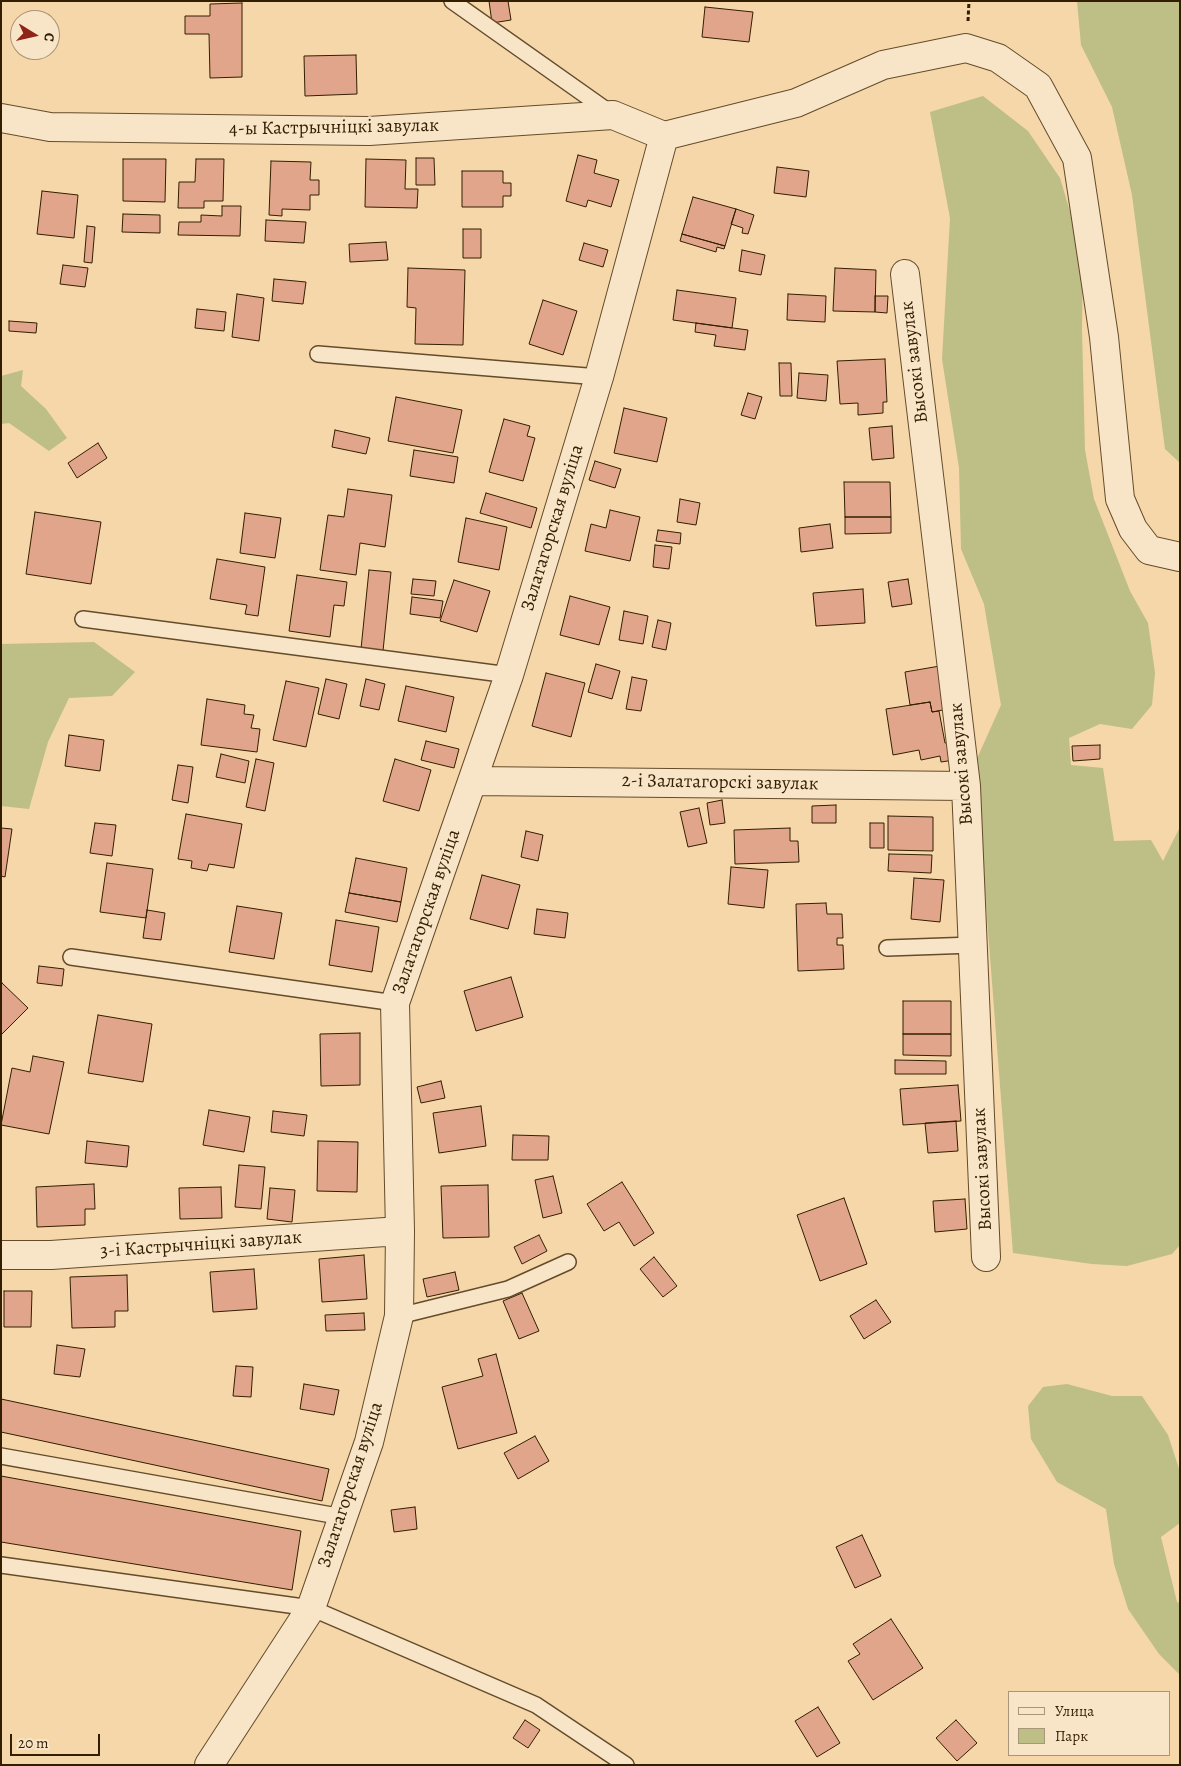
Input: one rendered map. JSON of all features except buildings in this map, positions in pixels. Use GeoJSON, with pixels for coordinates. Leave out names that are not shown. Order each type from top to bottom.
{"type":"FeatureCollection","features":[{"type":"Feature","properties":{"kind":"street"},"geometry":{"type":"LineString","coordinates":[[664,136],[796,103],[883,65],[966,48],[998,58],[1038,86],[1078,158],[1104,337],[1120,499],[1133,529],[1149,550],[1180,557]]}},
{"type":"Feature","properties":{"kind":"street","name":"4-ы Кастрычніцкі завулак"},"geometry":{"type":"LineString","coordinates":[[1,118],[50,128],[370,131],[613,115],[664,136]]}},
{"type":"Feature","properties":{"kind":"street","name":"Залатагорская вуліца"},"geometry":{"type":"LineString","coordinates":[[209,1765],[311,1608],[369,1442],[398,1316],[400,1231],[395,1003],[509,675],[599,377],[664,136]]}},
{"type":"Feature","properties":{"kind":"street","name":"Высокі завулак"},"geometry":{"type":"LineString","coordinates":[[905,274],[966,786],[986,1257]]}},
{"type":"Feature","properties":{"kind":"street","name":"2-і Залатагорскі завулак"},"geometry":{"type":"LineString","coordinates":[[473,780],[966,786]]}},
{"type":"Feature","properties":{"kind":"street","name":"3-і Кастрычніцкі завулак"},"geometry":{"type":"LineString","coordinates":[[1,1254],[51,1255],[400,1231]]}},
{"type":"Feature","properties":{"kind":"lane"},"geometry":{"type":"LineString","coordinates":[[452,1],[613,115]]}},
{"type":"Feature","properties":{"kind":"lane"},"geometry":{"type":"LineString","coordinates":[[318,354],[599,377]]}},
{"type":"Feature","properties":{"kind":"lane"},"geometry":{"type":"LineString","coordinates":[[83,618],[509,675]]}},
{"type":"Feature","properties":{"kind":"lane"},"geometry":{"type":"LineString","coordinates":[[887,948],[973,945]]}},
{"type":"Feature","properties":{"kind":"lane"},"geometry":{"type":"LineString","coordinates":[[71,956],[395,1003]]}},
{"type":"Feature","properties":{"kind":"lane"},"geometry":{"type":"LineString","coordinates":[[398,1316],[508,1289],[568,1262]]}},
{"type":"Feature","properties":{"kind":"lane"},"geometry":{"type":"LineString","coordinates":[[1,1456],[343,1517]]}},
{"type":"Feature","properties":{"kind":"lane"},"geometry":{"type":"LineString","coordinates":[[1,1565],[311,1608],[536,1705],[626,1765]]}},
{"type":"Feature","properties":{"kind":"green space"},"geometry":{"type":"Polygon","coordinates":[[[1077,1],[1180,1],[1180,463],[1165,449],[1132,195],[1112,107],[1081,45],[1077,1]]]}},
{"type":"Feature","properties":{"kind":"green space"},"geometry":{"type":"Polygon","coordinates":[[[983,96],[1028,131],[1060,178],[1083,255],[1082,329],[1085,450],[1094,499],[1130,591],[1148,623],[1155,673],[1152,705],[1132,729],[1100,724],[1069,738],[1071,765],[1103,768],[1114,841],[1151,840],[1163,861],[1180,827],[1180,1245],[1172,1254],[1127,1266],[1092,1264],[1013,1253],[975,763],[1001,705],[984,604],[961,549],[959,468],[942,359],[950,218],[930,112],[983,96]]]}},
{"type":"Feature","properties":{"kind":"green space"},"geometry":{"type":"Polygon","coordinates":[[[23,370],[21,386],[46,409],[67,438],[49,451],[9,423],[1,424],[1,376],[23,370]]]}},
{"type":"Feature","properties":{"kind":"green space"},"geometry":{"type":"Polygon","coordinates":[[[94,642],[135,672],[112,696],[69,698],[48,742],[29,809],[1,806],[1,644],[94,642]]]}},
{"type":"Feature","properties":{"kind":"green space"},"geometry":{"type":"Polygon","coordinates":[[[1067,1384],[1112,1396],[1142,1396],[1168,1435],[1180,1472],[1180,1523],[1161,1537],[1177,1602],[1180,1603],[1180,1675],[1159,1654],[1128,1609],[1114,1564],[1106,1509],[1057,1482],[1031,1439],[1028,1406],[1043,1387],[1067,1384]]]}}]}
